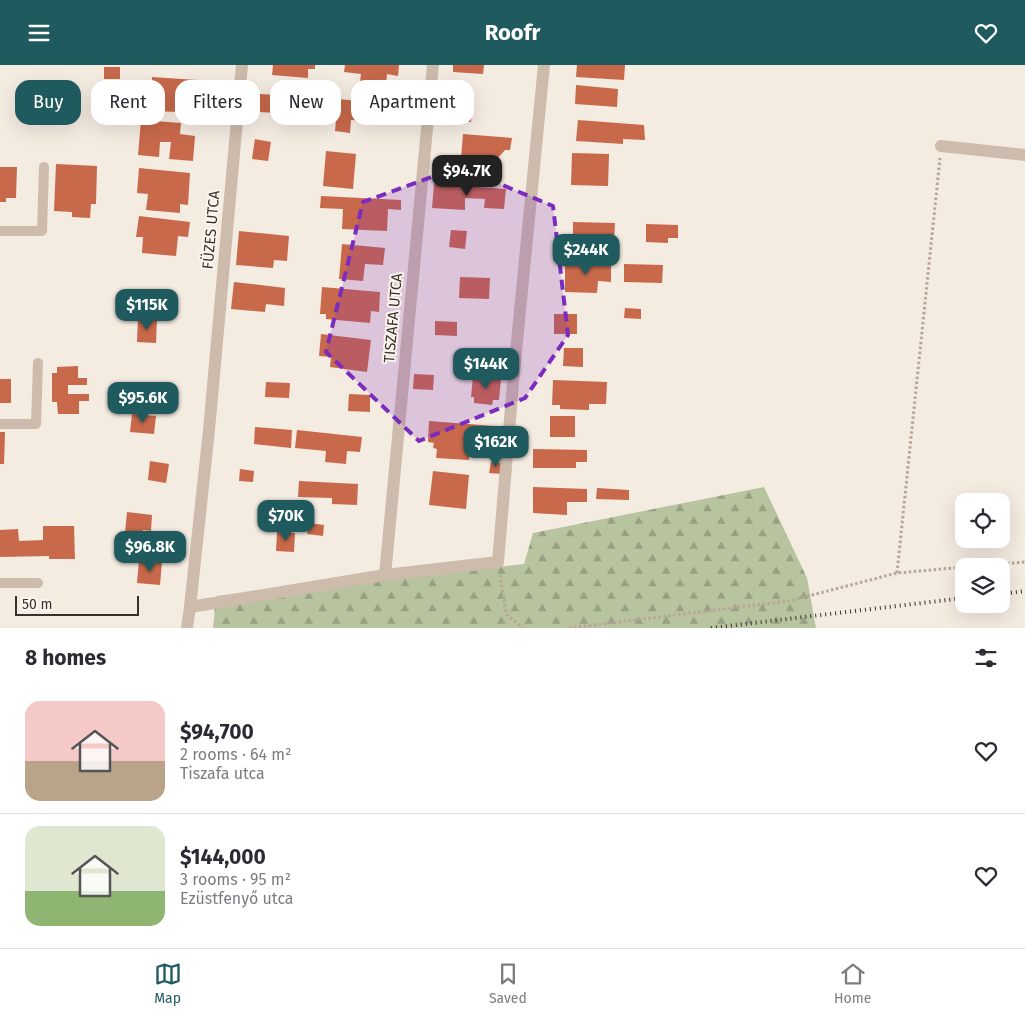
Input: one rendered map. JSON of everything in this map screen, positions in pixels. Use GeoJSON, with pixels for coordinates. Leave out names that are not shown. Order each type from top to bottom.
{"type":"FeatureCollection","features":[{"type":"Feature","properties":{"kind":"street","name":"FÜZES UTCA"},"geometry":{"type":"LineString","coordinates":[[188,628],[209,430],[242,65]]}},
{"type":"Feature","properties":{"kind":"street","name":"TISZAFA UTCA"},"geometry":{"type":"LineString","coordinates":[[385,575],[433,65]]}},
{"type":"Feature","properties":{"kind":"street"},"geometry":{"type":"LineString","coordinates":[[190,607],[385,575],[498,562],[515,362],[544,65]]}},
{"type":"Feature","properties":{"kind":"street"},"geometry":{"type":"LineString","coordinates":[[941,146],[1025,155]]}},
{"type":"Feature","properties":{"kind":"lane"},"geometry":{"type":"LineString","coordinates":[[0,231],[42,231],[44,167]]}},
{"type":"Feature","properties":{"kind":"lane"},"geometry":{"type":"LineString","coordinates":[[0,423],[36,424],[38,363]]}},
{"type":"Feature","properties":{"kind":"lane"},"geometry":{"type":"LineString","coordinates":[[0,583],[38,583]]}},
{"type":"Feature","properties":{"kind":"path"},"geometry":{"type":"LineString","coordinates":[[897,573],[941,146]]}},
{"type":"Feature","properties":{"kind":"path"},"geometry":{"type":"LineString","coordinates":[[498,562],[506,614],[524,628]]}},
{"type":"Feature","properties":{"kind":"path"},"geometry":{"type":"LineString","coordinates":[[1010,563],[1025,562]]}},
{"type":"Feature","properties":{"kind":"path"},"geometry":{"type":"LineString","coordinates":[[569,628],[790,601],[897,573],[955,568]]}},
{"type":"Feature","properties":{"kind":"highlighted area"},"geometry":{"type":"Polygon","coordinates":[[[459,167],[553,206],[568,335],[525,398],[419,441],[326,352],[363,202],[459,167]]]}},
{"type":"Feature","properties":{"kind":"green space"},"geometry":{"type":"Polygon","coordinates":[[[764,487],[807,578],[816,628],[213,628],[216,596],[524,564],[533,533],[764,487]]]}},
{"type":"Feature","properties":{"kind":"building"},"geometry":{"type":"Polygon","coordinates":[[[273,65],[315,65],[315,69],[308,69],[308,78],[272,75],[273,65]]]}},
{"type":"Feature","properties":{"kind":"building"},"geometry":{"type":"Polygon","coordinates":[[[345,65],[399,65],[398,76],[387,74],[386,80],[360,80],[361,74],[344,72],[345,65]]]}},
{"type":"Feature","properties":{"kind":"building"},"geometry":{"type":"Polygon","coordinates":[[[453,65],[484,65],[483,74],[453,72],[453,65]]]}},
{"type":"Feature","properties":{"kind":"building"},"geometry":{"type":"Polygon","coordinates":[[[577,65],[625,65],[624,80],[576,77],[577,65]]]}},
{"type":"Feature","properties":{"kind":"building"},"geometry":{"type":"Polygon","coordinates":[[[104,67],[120,67],[120,79],[104,79],[104,67]]]}},
{"type":"Feature","properties":{"kind":"building"},"geometry":{"type":"Polygon","coordinates":[[[152,77],[197,80],[175,80],[175,112],[165,112],[165,80],[152,80],[152,77]]]}},
{"type":"Feature","properties":{"kind":"building"},"geometry":{"type":"Polygon","coordinates":[[[576,85],[618,89],[617,107],[575,104],[576,85]]]}},
{"type":"Feature","properties":{"kind":"building"},"geometry":{"type":"Polygon","coordinates":[[[260,94],[270,95],[270,113],[260,112],[260,94]]]}},
{"type":"Feature","properties":{"kind":"building"},"geometry":{"type":"Polygon","coordinates":[[[341,99],[351,100],[350,133],[335,131],[336,125],[341,125],[341,99]]]}},
{"type":"Feature","properties":{"kind":"building"},"geometry":{"type":"Polygon","coordinates":[[[578,120],[644,125],[645,140],[623,139],[623,144],[576,141],[578,120]]]}},
{"type":"Feature","properties":{"kind":"building"},"geometry":{"type":"Polygon","coordinates":[[[165,122],[175,123],[175,125],[181,125],[180,134],[195,136],[193,161],[169,159],[171,142],[160,142],[159,157],[138,155],[141,125],[165,125],[165,122]]]}},
{"type":"Feature","properties":{"kind":"building"},"geometry":{"type":"Polygon","coordinates":[[[463,134],[512,138],[510,150],[505,150],[497,159],[495,175],[460,171],[463,134]]]}},
{"type":"Feature","properties":{"kind":"building"},"geometry":{"type":"Polygon","coordinates":[[[255,139],[271,142],[268,161],[252,159],[255,139]]]}},
{"type":"Feature","properties":{"kind":"building"},"geometry":{"type":"Polygon","coordinates":[[[326,151],[356,154],[353,189],[323,186],[326,151]]]}},
{"type":"Feature","properties":{"kind":"building"},"geometry":{"type":"Polygon","coordinates":[[[572,153],[609,154],[608,186],[571,185],[572,153]]]}},
{"type":"Feature","properties":{"kind":"building"},"geometry":{"type":"Polygon","coordinates":[[[56,164],[97,166],[96,204],[91,204],[90,218],[72,217],[72,212],[54,211],[56,164]]]}},
{"type":"Feature","properties":{"kind":"building"},"geometry":{"type":"Polygon","coordinates":[[[0,167],[17,167],[16,198],[6,198],[6,202],[0,202],[0,167]]]}},
{"type":"Feature","properties":{"kind":"building"},"geometry":{"type":"Polygon","coordinates":[[[139,168],[190,173],[188,205],[180,204],[180,213],[146,210],[148,194],[137,193],[139,168]]]}},
{"type":"Feature","properties":{"kind":"building"},"geometry":{"type":"Polygon","coordinates":[[[434,184],[506,189],[504,209],[484,208],[485,199],[465,198],[465,210],[432,208],[434,184]]]}},
{"type":"Feature","properties":{"kind":"building"},"geometry":{"type":"Polygon","coordinates":[[[321,196],[401,200],[401,210],[388,209],[387,231],[342,229],[343,209],[320,208],[321,196]]]}},
{"type":"Feature","properties":{"kind":"building"},"geometry":{"type":"Polygon","coordinates":[[[139,216],[190,222],[188,237],[178,236],[176,256],[142,253],[143,237],[136,237],[139,216]]]}},
{"type":"Feature","properties":{"kind":"building"},"geometry":{"type":"Polygon","coordinates":[[[573,222],[615,223],[614,241],[573,240],[573,222]]]}},
{"type":"Feature","properties":{"kind":"building"},"geometry":{"type":"Polygon","coordinates":[[[646,224],[678,225],[678,238],[668,238],[668,243],[646,242],[646,224]]]}},
{"type":"Feature","properties":{"kind":"building"},"geometry":{"type":"Polygon","coordinates":[[[451,230],[467,231],[465,249],[449,247],[451,230]]]}},
{"type":"Feature","properties":{"kind":"building"},"geometry":{"type":"Polygon","coordinates":[[[239,231],[289,236],[287,261],[274,260],[273,268],[236,265],[239,231]]]}},
{"type":"Feature","properties":{"kind":"building"},"geometry":{"type":"Polygon","coordinates":[[[342,244],[385,248],[383,265],[365,264],[363,281],[339,279],[342,244]]]}},
{"type":"Feature","properties":{"kind":"building"},"geometry":{"type":"Polygon","coordinates":[[[565,261],[611,262],[611,282],[598,281],[597,293],[565,292],[565,261]]]}},
{"type":"Feature","properties":{"kind":"building"},"geometry":{"type":"Polygon","coordinates":[[[624,264],[663,265],[662,283],[624,282],[624,264]]]}},
{"type":"Feature","properties":{"kind":"building"},"geometry":{"type":"Polygon","coordinates":[[[460,277],[490,278],[489,299],[459,298],[460,277]]]}},
{"type":"Feature","properties":{"kind":"building"},"geometry":{"type":"Polygon","coordinates":[[[234,282],[285,288],[284,306],[266,304],[265,312],[231,309],[234,282]]]}},
{"type":"Feature","properties":{"kind":"building"},"geometry":{"type":"Polygon","coordinates":[[[322,287],[380,292],[379,312],[371,311],[370,323],[326,319],[326,314],[320,314],[322,287]]]}},
{"type":"Feature","properties":{"kind":"building"},"geometry":{"type":"Polygon","coordinates":[[[625,308],[641,309],[641,319],[624,318],[625,308]]]}},
{"type":"Feature","properties":{"kind":"building"},"geometry":{"type":"Polygon","coordinates":[[[554,314],[577,314],[577,334],[554,334],[554,314]]]}},
{"type":"Feature","properties":{"kind":"building"},"geometry":{"type":"Polygon","coordinates":[[[138,318],[157,319],[156,343],[137,342],[138,318]]]}},
{"type":"Feature","properties":{"kind":"building"},"geometry":{"type":"Polygon","coordinates":[[[435,321],[457,322],[457,336],[435,335],[435,321]]]}},
{"type":"Feature","properties":{"kind":"building"},"geometry":{"type":"Polygon","coordinates":[[[321,334],[371,340],[367,372],[330,367],[331,357],[319,356],[321,334]]]}},
{"type":"Feature","properties":{"kind":"building"},"geometry":{"type":"Polygon","coordinates":[[[564,348],[583,348],[583,367],[563,366],[564,348]]]}},
{"type":"Feature","properties":{"kind":"building"},"geometry":{"type":"Polygon","coordinates":[[[78,366],[78,378],[87,378],[87,385],[68,385],[68,394],[89,394],[89,401],[79,401],[79,414],[58,414],[57,402],[52,402],[52,373],[57,373],[57,367],[78,366]]]}},
{"type":"Feature","properties":{"kind":"building"},"geometry":{"type":"Polygon","coordinates":[[[414,374],[434,375],[433,390],[413,389],[414,374]]]}},
{"type":"Feature","properties":{"kind":"building"},"geometry":{"type":"Polygon","coordinates":[[[473,377],[501,379],[499,400],[493,400],[492,405],[474,403],[474,397],[471,397],[473,377]]]}},
{"type":"Feature","properties":{"kind":"building"},"geometry":{"type":"Polygon","coordinates":[[[0,379],[11,379],[11,403],[0,403],[0,379]]]}},
{"type":"Feature","properties":{"kind":"building"},"geometry":{"type":"Polygon","coordinates":[[[553,380],[607,382],[606,404],[589,404],[589,410],[560,409],[560,405],[552,405],[553,380]]]}},
{"type":"Feature","properties":{"kind":"building"},"geometry":{"type":"Polygon","coordinates":[[[266,382],[290,383],[289,398],[265,397],[266,382]]]}},
{"type":"Feature","properties":{"kind":"building"},"geometry":{"type":"Polygon","coordinates":[[[349,394],[370,395],[370,412],[348,411],[349,394]]]}},
{"type":"Feature","properties":{"kind":"building"},"geometry":{"type":"Polygon","coordinates":[[[132,414],[156,416],[154,434],[130,432],[132,414]]]}},
{"type":"Feature","properties":{"kind":"building"},"geometry":{"type":"Polygon","coordinates":[[[550,416],[575,416],[575,437],[550,437],[550,416]]]}},
{"type":"Feature","properties":{"kind":"building"},"geometry":{"type":"Polygon","coordinates":[[[429,421],[494,426],[492,451],[470,449],[469,460],[436,458],[437,449],[433,448],[434,443],[428,442],[429,421]]]}},
{"type":"Feature","properties":{"kind":"building"},"geometry":{"type":"Polygon","coordinates":[[[255,427],[292,430],[291,448],[254,444],[255,427]]]}},
{"type":"Feature","properties":{"kind":"building"},"geometry":{"type":"Polygon","coordinates":[[[297,430],[362,437],[360,452],[347,451],[346,464],[325,462],[326,451],[295,448],[297,430]]]}},
{"type":"Feature","properties":{"kind":"building"},"geometry":{"type":"Polygon","coordinates":[[[0,432],[5,432],[4,464],[0,464],[0,432]]]}},
{"type":"Feature","properties":{"kind":"building"},"geometry":{"type":"Polygon","coordinates":[[[533,449],[587,450],[587,462],[576,462],[576,468],[533,468],[533,449]]]}},
{"type":"Feature","properties":{"kind":"building"},"geometry":{"type":"Polygon","coordinates":[[[150,461],[169,464],[166,483],[148,480],[150,461]]]}},
{"type":"Feature","properties":{"kind":"building"},"geometry":{"type":"Polygon","coordinates":[[[491,462],[503,463],[501,474],[489,473],[491,462]]]}},
{"type":"Feature","properties":{"kind":"building"},"geometry":{"type":"Polygon","coordinates":[[[240,469],[254,471],[253,482],[239,481],[240,469]]]}},
{"type":"Feature","properties":{"kind":"building"},"geometry":{"type":"Polygon","coordinates":[[[433,471],[469,475],[466,509],[429,505],[433,471]]]}},
{"type":"Feature","properties":{"kind":"building"},"geometry":{"type":"Polygon","coordinates":[[[299,481],[358,484],[357,505],[332,504],[332,498],[298,497],[299,481]]]}},
{"type":"Feature","properties":{"kind":"building"},"geometry":{"type":"Polygon","coordinates":[[[533,487],[587,489],[587,502],[567,502],[567,515],[533,513],[533,487]]]}},
{"type":"Feature","properties":{"kind":"building"},"geometry":{"type":"Polygon","coordinates":[[[597,488],[629,490],[629,500],[596,499],[597,488]]]}},
{"type":"Feature","properties":{"kind":"building"},"geometry":{"type":"Polygon","coordinates":[[[127,512],[152,515],[151,531],[143,530],[143,535],[125,533],[127,512]]]}},
{"type":"Feature","properties":{"kind":"building"},"geometry":{"type":"Polygon","coordinates":[[[309,523],[324,525],[323,536],[307,534],[309,523]]]}},
{"type":"Feature","properties":{"kind":"building"},"geometry":{"type":"Polygon","coordinates":[[[43,526],[74,526],[75,559],[49,559],[49,556],[0,557],[0,530],[18,529],[19,541],[43,540],[43,526]]]}},
{"type":"Feature","properties":{"kind":"building"},"geometry":{"type":"Polygon","coordinates":[[[277,532],[295,533],[294,552],[276,551],[277,532]]]}},
{"type":"Feature","properties":{"kind":"building"},"geometry":{"type":"Polygon","coordinates":[[[139,560],[162,562],[160,585],[137,583],[139,560]]]}},
{"type":"Feature","properties":{"kind":"railway"},"geometry":{"type":"LineString","coordinates":[[1010,593],[1025,591]]}},
{"type":"Feature","properties":{"kind":"railway"},"geometry":{"type":"LineString","coordinates":[[711,628],[955,599]]}}]}
